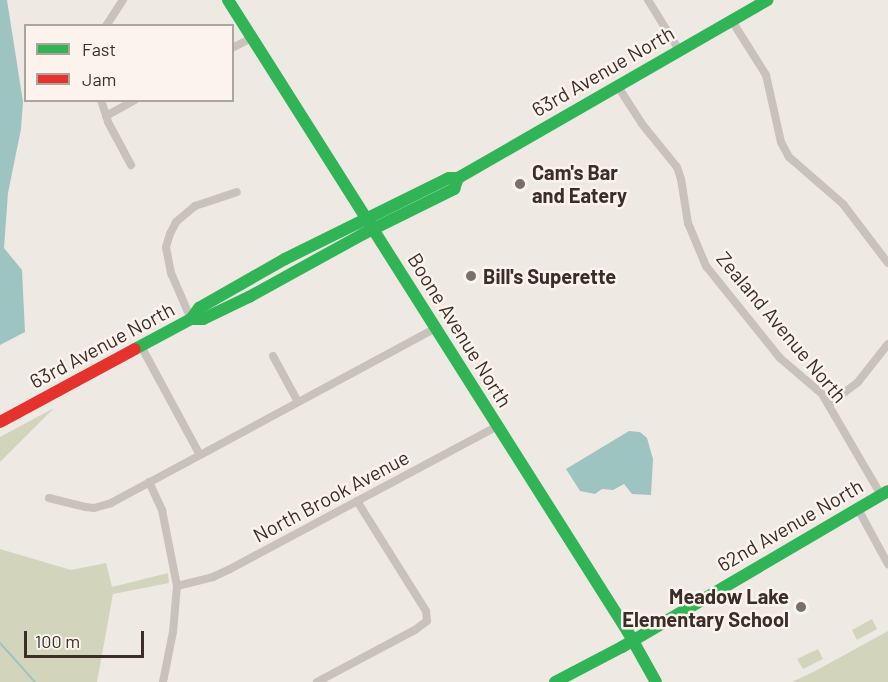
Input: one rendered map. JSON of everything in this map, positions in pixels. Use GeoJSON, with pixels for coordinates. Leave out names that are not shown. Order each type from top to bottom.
{"type":"FeatureCollection","features":[{"type":"Feature","properties":{"kind":"street"},"geometry":{"type":"LineString","coordinates":[[107,24],[123,0]]}},
{"type":"Feature","properties":{"kind":"street","name":"Boone Avenue North"},"geometry":{"type":"LineString","coordinates":[[228,0],[633,640],[656,682]]}},
{"type":"Feature","properties":{"kind":"street"},"geometry":{"type":"LineString","coordinates":[[648,0],[679,50]]}},
{"type":"Feature","properties":{"kind":"street","name":"63rd Avenue North"},"geometry":{"type":"LineString","coordinates":[[0,422],[191,319],[199,308],[365,217],[391,208],[449,178],[458,178],[768,0]]}},
{"type":"Feature","properties":{"kind":"street"},"geometry":{"type":"LineString","coordinates":[[732,21],[766,75],[781,142],[789,157],[843,204],[888,263]]}},
{"type":"Feature","properties":{"kind":"street"},"geometry":{"type":"LineString","coordinates":[[234,47],[252,38]]}},
{"type":"Feature","properties":{"kind":"street","name":"Zealand Avenue North"},"geometry":{"type":"LineString","coordinates":[[617,85],[642,124],[676,167],[681,179],[688,224],[706,266],[780,358],[814,385],[829,404],[884,493]]}},
{"type":"Feature","properties":{"kind":"street"},"geometry":{"type":"LineString","coordinates":[[102,102],[106,116],[131,165]]}},
{"type":"Feature","properties":{"kind":"street"},"geometry":{"type":"LineString","coordinates":[[106,116],[131,102]]}},
{"type":"Feature","properties":{"kind":"street","name":"63rd Avenue North"},"geometry":{"type":"LineString","coordinates":[[191,319],[203,320],[454,189],[458,178]]}},
{"type":"Feature","properties":{"kind":"street"},"geometry":{"type":"LineString","coordinates":[[191,319],[167,260],[170,234],[176,222],[195,206],[237,192]]}},
{"type":"Feature","properties":{"kind":"street"},"geometry":{"type":"LineString","coordinates":[[49,498],[94,508],[111,502],[436,328]]}},
{"type":"Feature","properties":{"kind":"street"},"geometry":{"type":"LineString","coordinates":[[829,404],[858,382],[888,344]]}},
{"type":"Feature","properties":{"kind":"street"},"geometry":{"type":"LineString","coordinates":[[141,346],[200,455]]}},
{"type":"Feature","properties":{"kind":"street"},"geometry":{"type":"LineString","coordinates":[[273,356],[298,402]]}},
{"type":"Feature","properties":{"kind":"street","name":"North Brook Avenue"},"geometry":{"type":"LineString","coordinates":[[177,586],[213,577],[231,569],[498,426]]}},
{"type":"Feature","properties":{"kind":"street"},"geometry":{"type":"LineString","coordinates":[[150,482],[162,510],[177,586],[174,624],[163,682]]}},
{"type":"Feature","properties":{"kind":"street","name":"62nd Avenue North"},"geometry":{"type":"LineString","coordinates":[[555,682],[633,640],[884,493]]}},
{"type":"Feature","properties":{"kind":"street"},"geometry":{"type":"LineString","coordinates":[[317,682],[416,630],[427,621],[426,611],[357,501]]}},
{"type":"Feature","properties":{"kind":"street"},"geometry":{"type":"LineString","coordinates":[[858,509],[888,564]]}},
{"type":"Feature","properties":{"kind":"green space"},"geometry":{"type":"Polygon","coordinates":[[[54,408],[0,462],[0,437],[54,408]]]}},
{"type":"Feature","properties":{"kind":"green space"},"geometry":{"type":"Polygon","coordinates":[[[0,549],[71,570],[106,563],[112,587],[168,573],[169,583],[113,594],[97,682],[0,682],[0,549]]]}},
{"type":"Feature","properties":{"kind":"green space"},"geometry":{"type":"Polygon","coordinates":[[[872,619],[877,629],[857,640],[852,630],[872,619]]]}},
{"type":"Feature","properties":{"kind":"green space"},"geometry":{"type":"Polygon","coordinates":[[[888,631],[888,682],[792,682],[817,670],[888,631]]]}},
{"type":"Feature","properties":{"kind":"green space"},"geometry":{"type":"Polygon","coordinates":[[[818,649],[823,659],[803,669],[797,659],[818,649]]]}},
{"type":"Feature","properties":{"kind":"water"},"geometry":{"type":"Polygon","coordinates":[[[0,0],[7,0],[23,102],[21,129],[8,193],[4,248],[22,270],[25,332],[0,345],[0,0]]]}},
{"type":"Feature","properties":{"kind":"water"},"geometry":{"type":"Polygon","coordinates":[[[629,431],[640,432],[647,438],[653,459],[651,495],[632,494],[624,484],[613,490],[602,489],[595,494],[580,491],[566,469],[629,431]]]}},
{"type":"Feature","properties":{"kind":"waterway"},"geometry":{"type":"LineString","coordinates":[[0,643],[35,682]]}},
{"type":"Feature","properties":{"kind":"traffic: fast"},"geometry":{"type":"LineString","coordinates":[[228,0],[628,632],[656,682]]}},
{"type":"Feature","properties":{"kind":"traffic: fast"},"geometry":{"type":"LineString","coordinates":[[135,349],[191,319],[199,308],[285,259],[449,178],[458,178],[768,0]]}},
{"type":"Feature","properties":{"kind":"traffic: fast"},"geometry":{"type":"LineString","coordinates":[[191,319],[203,319],[249,297],[363,234],[454,189],[458,178]]}},
{"type":"Feature","properties":{"kind":"traffic: fast"},"geometry":{"type":"LineString","coordinates":[[555,682],[622,647],[888,491]]}},
{"type":"Feature","properties":{"kind":"traffic: jam"},"geometry":{"type":"LineString","coordinates":[[0,422],[135,349]]}},
{"type":"Feature","properties":{"kind":"place","name":"Cam's Bar and Eatery"},"geometry":{"type":"Point","coordinates":[520,184]}},
{"type":"Feature","properties":{"kind":"place","name":"Bill's Superette"},"geometry":{"type":"Point","coordinates":[471,276]}},
{"type":"Feature","properties":{"kind":"place","name":"Meadow Lake Elementary School"},"geometry":{"type":"Point","coordinates":[801,607]}}]}
